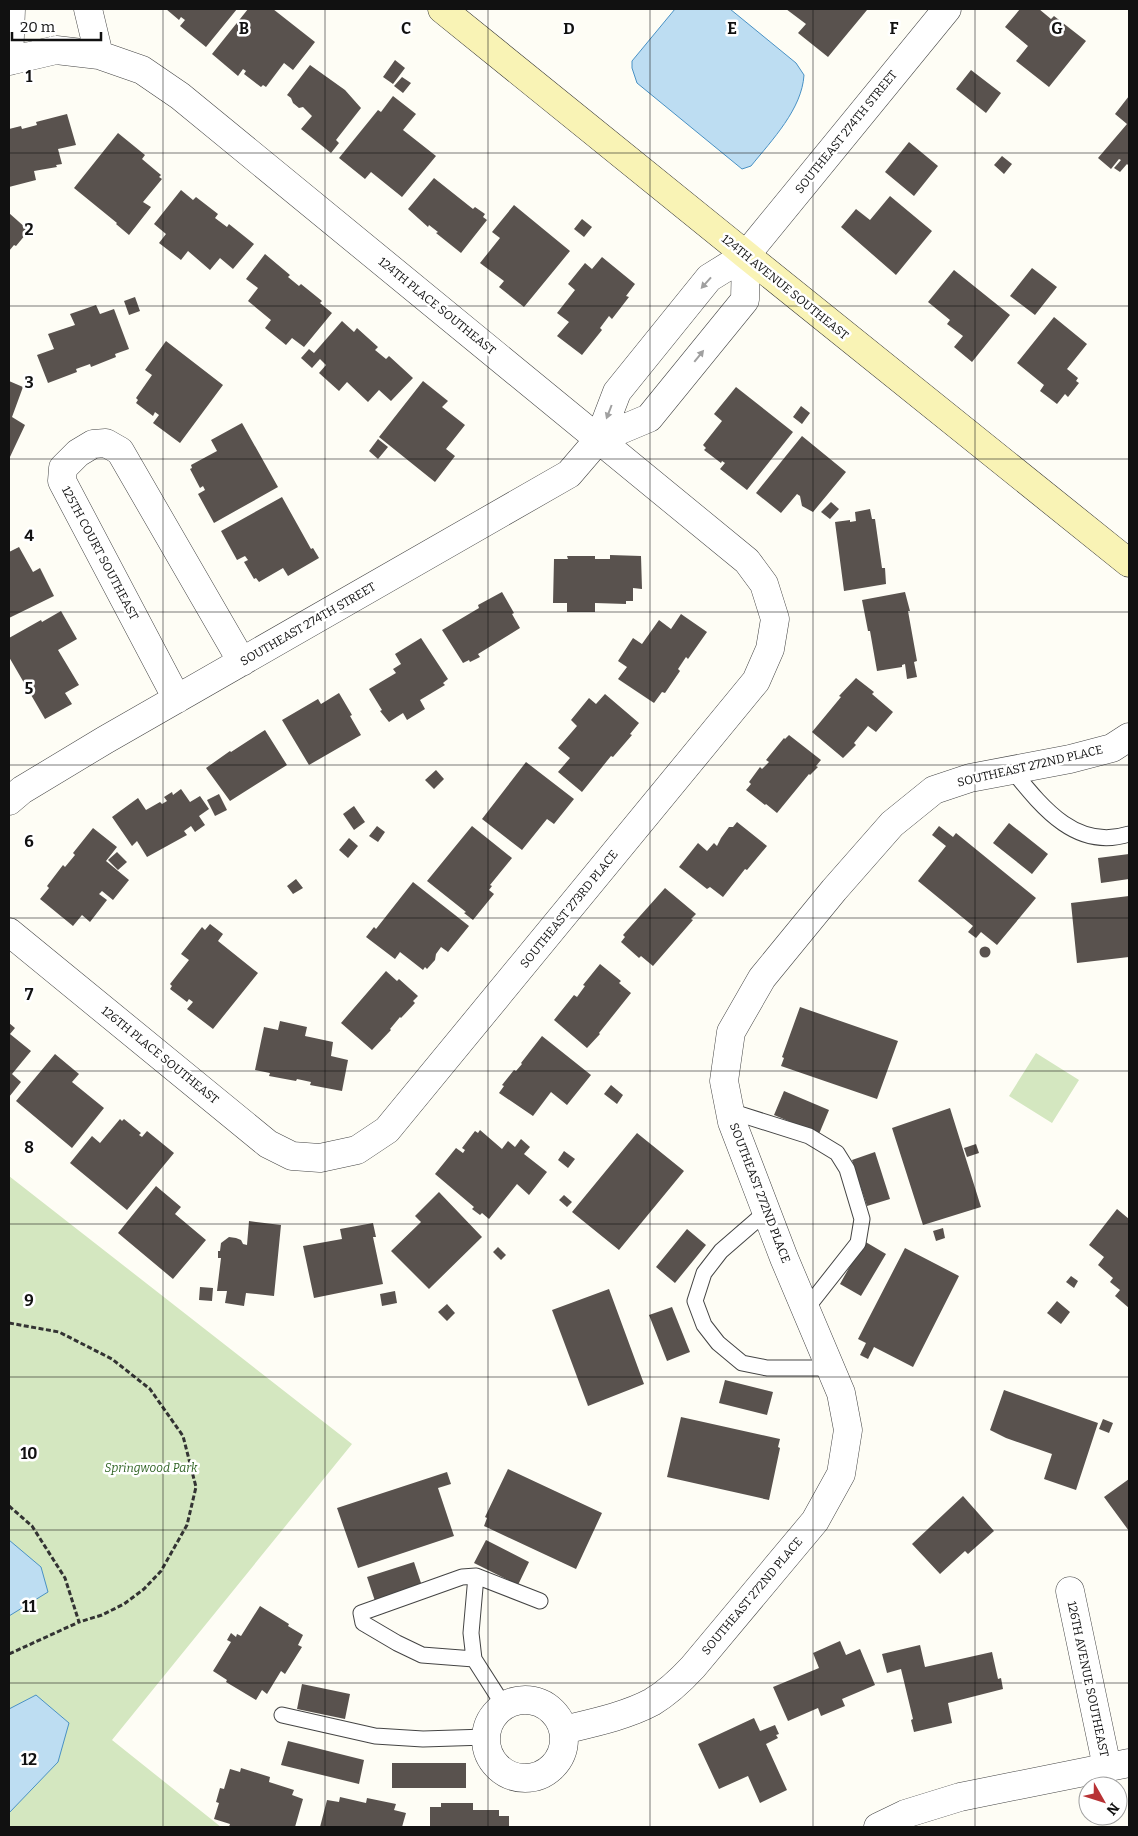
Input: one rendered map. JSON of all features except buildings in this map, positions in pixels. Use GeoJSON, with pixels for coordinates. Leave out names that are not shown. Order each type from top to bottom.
{"type":"FeatureCollection","features":[{"type":"Feature","properties":{"kind":"street"},"geometry":{"type":"LineString","coordinates":[[9,61],[11,9]]}},
{"type":"Feature","properties":{"kind":"street"},"geometry":{"type":"LineString","coordinates":[[88,9],[99,55]]}},
{"type":"Feature","properties":{"kind":"street","name":"124TH AVENUE SOUTHEAST"},"geometry":{"type":"LineString","coordinates":[[442,9],[1129,564]]}},
{"type":"Feature","properties":{"kind":"street","name":"SOUTHEAST 274TH STREET"},"geometry":{"type":"LineString","coordinates":[[9,801],[22,790],[39,780],[569,474],[599,439],[617,392],[709,278],[746,256],[947,9]]}},
{"type":"Feature","properties":{"kind":"street","name":"124TH PLACE SOUTHEAST"},"geometry":{"type":"LineString","coordinates":[[9,61],[56,50],[99,55],[142,70],[180,96],[747,561],[764,584],[775,619]]}},
{"type":"Feature","properties":{"kind":"street","name":"SOUTHEAST 274TH STREET"},"geometry":{"type":"LineString","coordinates":[[599,439],[649,418],[745,300],[746,256]]}},
{"type":"Feature","properties":{"kind":"street","name":"125TH COURT SOUTHEAST"},"geometry":{"type":"LineString","coordinates":[[178,699],[62,480],[63,468],[86,448],[93,444],[106,443],[120,451],[242,662]]}},
{"type":"Feature","properties":{"kind":"street","name":"SOUTHEAST 273RD PLACE"},"geometry":{"type":"LineString","coordinates":[[320,1158],[357,1150],[387,1130],[756,681],[770,648],[775,619]]}},
{"type":"Feature","properties":{"kind":"street","name":"SOUTHEAST 272ND PLACE"},"geometry":{"type":"LineString","coordinates":[[563,1730],[606,1719],[652,1702],[670,1689],[693,1667],[815,1521],[841,1474],[848,1430],[841,1393],[766,1212],[732,1122],[724,1081],[731,1032],[762,978],[834,890],[892,824],[934,790],[970,778],[1070,759],[1112,748],[1129,737]]}},
{"type":"Feature","properties":{"kind":"street","name":"126TH PLACE SOUTHEAST"},"geometry":{"type":"LineString","coordinates":[[9,932],[268,1144],[292,1156],[320,1158]]}},
{"type":"Feature","properties":{"kind":"street","name":"126TH AVENUE SOUTHEAST"},"geometry":{"type":"LineString","coordinates":[[1070,1591],[1118,1765]]}},
{"type":"Feature","properties":{"kind":"street"},"geometry":{"type":"LineString","coordinates":[[528,1700],[540,1703],[551,1710],[559,1719],[563,1730],[564,1744],[560,1757],[552,1768],[541,1775],[528,1779],[515,1777],[502,1771],[493,1762],[488,1750],[486,1738],[489,1726],[495,1715],[504,1706],[516,1701],[528,1700]]}},
{"type":"Feature","properties":{"kind":"street"},"geometry":{"type":"LineString","coordinates":[[878,1827],[905,1814],[960,1797],[1118,1765]]}},
{"type":"Feature","properties":{"kind":"lane"},"geometry":{"type":"LineString","coordinates":[[1012,770],[1038,802],[1068,827],[1093,837],[1119,837],[1129,834]]}},
{"type":"Feature","properties":{"kind":"lane"},"geometry":{"type":"LineString","coordinates":[[730,1111],[809,1136],[836,1153],[847,1168],[862,1219],[858,1243],[806,1309]]}},
{"type":"Feature","properties":{"kind":"lane"},"geometry":{"type":"LineString","coordinates":[[766,1212],[721,1251],[704,1273],[696,1301],[704,1325],[718,1343],[742,1363],[766,1368],[831,1368]]}},
{"type":"Feature","properties":{"kind":"lane"},"geometry":{"type":"LineString","coordinates":[[476,1576],[471,1633],[474,1659],[504,1706]]}},
{"type":"Feature","properties":{"kind":"lane"},"geometry":{"type":"LineString","coordinates":[[474,1659],[422,1655],[363,1623],[361,1613],[462,1577],[476,1576],[540,1601]]}},
{"type":"Feature","properties":{"kind":"lane"},"geometry":{"type":"LineString","coordinates":[[282,1715],[375,1736],[423,1739],[486,1738]]}},
{"type":"Feature","properties":{"kind":"path"},"geometry":{"type":"LineString","coordinates":[[9,1324],[59,1332],[112,1359],[150,1389],[183,1436],[196,1487],[186,1525],[161,1572],[144,1589],[124,1604],[102,1615],[79,1622],[9,1654]]}},
{"type":"Feature","properties":{"kind":"path"},"geometry":{"type":"LineString","coordinates":[[9,1506],[32,1526],[65,1578],[79,1622]]}},
{"type":"Feature","properties":{"kind":"green space"},"geometry":{"type":"Polygon","coordinates":[[[1036,1053],[1079,1080],[1052,1123],[1009,1096],[1036,1053]]]}},
{"type":"Feature","properties":{"kind":"green space","name":"Springwood Park"},"geometry":{"type":"Polygon","coordinates":[[[9,1176],[352,1444],[112,1740],[221,1827],[9,1827],[9,1176]]]}},
{"type":"Feature","properties":{"kind":"water"},"geometry":{"type":"Polygon","coordinates":[[[675,9],[730,9],[796,63],[804,75],[802,88],[792,112],[785,124],[751,166],[742,169],[637,83],[632,68],[632,61],[675,9]]]}},
{"type":"Feature","properties":{"kind":"water"},"geometry":{"type":"Polygon","coordinates":[[[9,1540],[41,1567],[48,1592],[9,1616],[9,1540]]]}},
{"type":"Feature","properties":{"kind":"water"},"geometry":{"type":"Polygon","coordinates":[[[36,1695],[69,1723],[58,1762],[9,1813],[9,1709],[36,1695]]]}}]}
